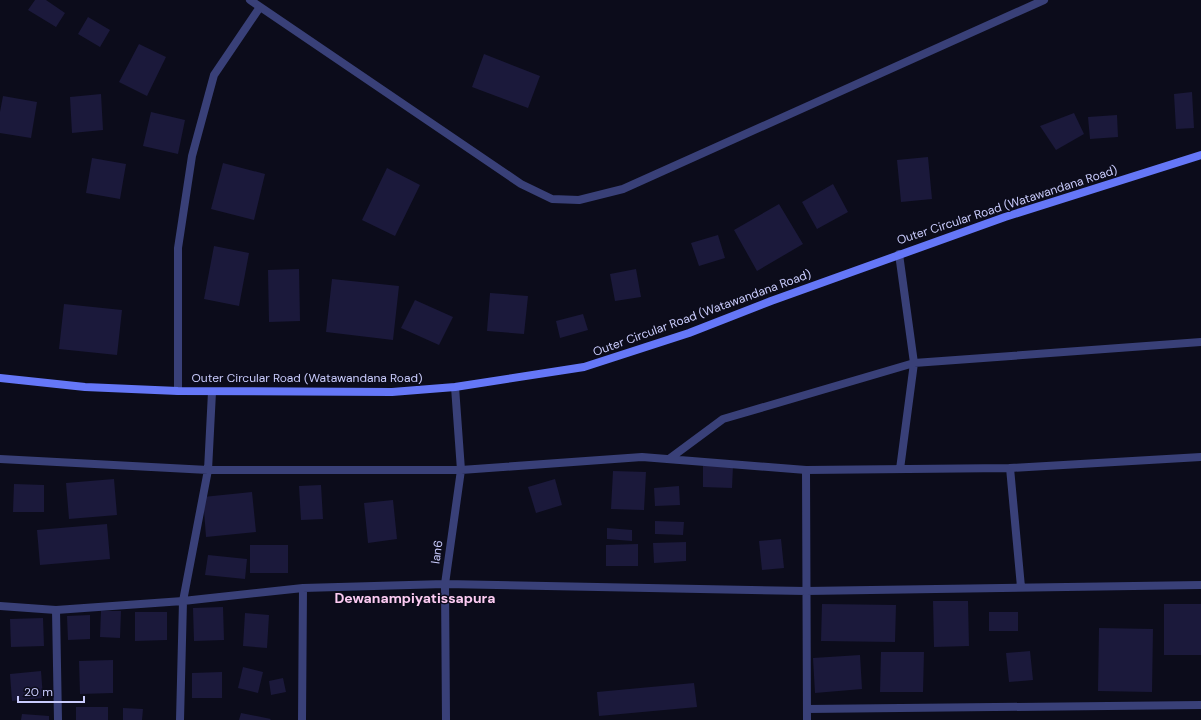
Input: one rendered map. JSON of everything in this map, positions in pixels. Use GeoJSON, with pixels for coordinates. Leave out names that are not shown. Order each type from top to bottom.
{"type":"FeatureCollection","features":[{"type":"Feature","properties":{"kind":"main road","name":"Outer Circular Road (Watawandana Road)"},"geometry":{"type":"LineString","coordinates":[[0,378],[85,387],[178,391],[392,392],[455,387],[584,367],[689,333],[899,254],[1005,217],[1201,155]]}},
{"type":"Feature","properties":{"kind":"street"},"geometry":{"type":"LineString","coordinates":[[250,0],[521,184],[552,199],[579,200],[623,189],[1044,0]]}},
{"type":"Feature","properties":{"kind":"street"},"geometry":{"type":"LineString","coordinates":[[178,391],[178,248],[192,156],[214,75],[260,7]]}},
{"type":"Feature","properties":{"kind":"street"},"geometry":{"type":"LineString","coordinates":[[899,254],[914,363],[900,469]]}},
{"type":"Feature","properties":{"kind":"street"},"geometry":{"type":"LineString","coordinates":[[668,459],[723,419],[914,363],[1201,342]]}},
{"type":"Feature","properties":{"kind":"street","name":"lan6"},"geometry":{"type":"LineString","coordinates":[[446,720],[445,584],[461,470],[455,387]]}},
{"type":"Feature","properties":{"kind":"street"},"geometry":{"type":"LineString","coordinates":[[180,720],[183,601],[208,470],[212,392]]}},
{"type":"Feature","properties":{"kind":"street"},"geometry":{"type":"LineString","coordinates":[[0,459],[208,470],[461,470],[642,457],[806,470],[1010,468],[1201,457]]}},
{"type":"Feature","properties":{"kind":"street"},"geometry":{"type":"LineString","coordinates":[[1010,468],[1021,588]]}},
{"type":"Feature","properties":{"kind":"street"},"geometry":{"type":"LineString","coordinates":[[806,470],[807,720]]}},
{"type":"Feature","properties":{"kind":"street"},"geometry":{"type":"LineString","coordinates":[[0,606],[56,610],[183,601],[303,588],[445,584],[806,590],[1201,585]]}},
{"type":"Feature","properties":{"kind":"street"},"geometry":{"type":"LineString","coordinates":[[302,720],[303,588]]}},
{"type":"Feature","properties":{"kind":"street"},"geometry":{"type":"LineString","coordinates":[[56,610],[58,720]]}},
{"type":"Feature","properties":{"kind":"street"},"geometry":{"type":"LineString","coordinates":[[807,710],[1201,705]]}},
{"type":"Feature","properties":{"kind":"building"},"geometry":{"type":"Polygon","coordinates":[[[35,0],[46,0],[65,13],[56,27],[28,10],[35,0]]]}},
{"type":"Feature","properties":{"kind":"building"},"geometry":{"type":"Polygon","coordinates":[[[88,17],[110,30],[100,47],[78,34],[88,17]]]}},
{"type":"Feature","properties":{"kind":"building"},"geometry":{"type":"Polygon","coordinates":[[[139,44],[166,57],[147,96],[119,82],[139,44]]]}},
{"type":"Feature","properties":{"kind":"building"},"geometry":{"type":"Polygon","coordinates":[[[484,54],[540,76],[528,108],[472,87],[484,54]]]}},
{"type":"Feature","properties":{"kind":"building"},"geometry":{"type":"Polygon","coordinates":[[[1192,92],[1194,128],[1176,129],[1174,94],[1192,92]]]}},
{"type":"Feature","properties":{"kind":"building"},"geometry":{"type":"Polygon","coordinates":[[[101,94],[103,130],[72,133],[70,97],[101,94]]]}},
{"type":"Feature","properties":{"kind":"building"},"geometry":{"type":"Polygon","coordinates":[[[3,96],[37,102],[31,138],[0,133],[0,112],[3,96]]]}},
{"type":"Feature","properties":{"kind":"building"},"geometry":{"type":"Polygon","coordinates":[[[151,112],[185,120],[178,154],[143,146],[151,112]]]}},
{"type":"Feature","properties":{"kind":"building"},"geometry":{"type":"Polygon","coordinates":[[[1074,113],[1084,134],[1056,150],[1040,126],[1074,113]]]}},
{"type":"Feature","properties":{"kind":"building"},"geometry":{"type":"Polygon","coordinates":[[[1117,115],[1118,137],[1090,139],[1088,117],[1117,115]]]}},
{"type":"Feature","properties":{"kind":"building"},"geometry":{"type":"Polygon","coordinates":[[[928,157],[932,199],[901,202],[897,160],[928,157]]]}},
{"type":"Feature","properties":{"kind":"building"},"geometry":{"type":"Polygon","coordinates":[[[92,158],[126,164],[120,199],[86,193],[92,158]]]}},
{"type":"Feature","properties":{"kind":"building"},"geometry":{"type":"Polygon","coordinates":[[[223,163],[265,174],[254,220],[211,209],[223,163]]]}},
{"type":"Feature","properties":{"kind":"building"},"geometry":{"type":"Polygon","coordinates":[[[387,168],[420,185],[395,236],[362,220],[387,168]]]}},
{"type":"Feature","properties":{"kind":"building"},"geometry":{"type":"Polygon","coordinates":[[[833,184],[848,212],[817,229],[802,202],[833,184]]]}},
{"type":"Feature","properties":{"kind":"building"},"geometry":{"type":"Polygon","coordinates":[[[779,204],[803,244],[757,271],[734,230],[779,204]]]}},
{"type":"Feature","properties":{"kind":"building"},"geometry":{"type":"Polygon","coordinates":[[[718,235],[725,258],[699,266],[691,243],[718,235]]]}},
{"type":"Feature","properties":{"kind":"building"},"geometry":{"type":"Polygon","coordinates":[[[214,246],[249,253],[239,306],[204,299],[214,246]]]}},
{"type":"Feature","properties":{"kind":"building"},"geometry":{"type":"Polygon","coordinates":[[[299,269],[300,321],[269,322],[268,270],[299,269]]]}},
{"type":"Feature","properties":{"kind":"building"},"geometry":{"type":"Polygon","coordinates":[[[636,269],[641,297],[615,301],[610,274],[636,269]]]}},
{"type":"Feature","properties":{"kind":"building"},"geometry":{"type":"Polygon","coordinates":[[[332,279],[399,286],[393,340],[326,332],[332,279]]]}},
{"type":"Feature","properties":{"kind":"building"},"geometry":{"type":"Polygon","coordinates":[[[490,293],[528,296],[524,334],[487,331],[490,293]]]}},
{"type":"Feature","properties":{"kind":"building"},"geometry":{"type":"Polygon","coordinates":[[[415,300],[453,317],[439,345],[401,328],[415,300]]]}},
{"type":"Feature","properties":{"kind":"building"},"geometry":{"type":"Polygon","coordinates":[[[64,304],[122,310],[117,355],[59,349],[64,304]]]}},
{"type":"Feature","properties":{"kind":"building"},"geometry":{"type":"Polygon","coordinates":[[[583,314],[588,330],[560,338],[556,321],[583,314]]]}},
{"type":"Feature","properties":{"kind":"building"},"geometry":{"type":"Polygon","coordinates":[[[703,466],[733,466],[732,488],[703,487],[703,466]]]}},
{"type":"Feature","properties":{"kind":"building"},"geometry":{"type":"Polygon","coordinates":[[[613,471],[646,472],[644,510],[611,509],[613,471]]]}},
{"type":"Feature","properties":{"kind":"building"},"geometry":{"type":"Polygon","coordinates":[[[114,479],[117,515],[69,519],[66,483],[114,479]]]}},
{"type":"Feature","properties":{"kind":"building"},"geometry":{"type":"Polygon","coordinates":[[[555,479],[562,505],[536,513],[528,487],[555,479]]]}},
{"type":"Feature","properties":{"kind":"building"},"geometry":{"type":"Polygon","coordinates":[[[14,484],[44,485],[44,512],[13,512],[14,484]]]}},
{"type":"Feature","properties":{"kind":"building"},"geometry":{"type":"Polygon","coordinates":[[[321,485],[323,519],[301,520],[299,486],[321,485]]]}},
{"type":"Feature","properties":{"kind":"building"},"geometry":{"type":"Polygon","coordinates":[[[679,486],[680,505],[655,506],[654,488],[679,486]]]}},
{"type":"Feature","properties":{"kind":"building"},"geometry":{"type":"Polygon","coordinates":[[[252,492],[256,532],[206,537],[203,497],[252,492]]]}},
{"type":"Feature","properties":{"kind":"building"},"geometry":{"type":"Polygon","coordinates":[[[393,500],[397,539],[368,543],[364,503],[393,500]]]}},
{"type":"Feature","properties":{"kind":"building"},"geometry":{"type":"Polygon","coordinates":[[[655,521],[684,522],[683,535],[655,534],[655,521]]]}},
{"type":"Feature","properties":{"kind":"building"},"geometry":{"type":"Polygon","coordinates":[[[107,524],[110,559],[40,565],[37,530],[107,524]]]}},
{"type":"Feature","properties":{"kind":"building"},"geometry":{"type":"Polygon","coordinates":[[[607,528],[632,530],[632,541],[607,539],[607,528]]]}},
{"type":"Feature","properties":{"kind":"building"},"geometry":{"type":"Polygon","coordinates":[[[781,539],[784,568],[762,570],[759,541],[781,539]]]}},
{"type":"Feature","properties":{"kind":"building"},"geometry":{"type":"Polygon","coordinates":[[[686,542],[686,561],[654,563],[653,543],[686,542]]]}},
{"type":"Feature","properties":{"kind":"building"},"geometry":{"type":"Polygon","coordinates":[[[638,544],[638,566],[606,566],[606,545],[638,544]]]}},
{"type":"Feature","properties":{"kind":"building"},"geometry":{"type":"Polygon","coordinates":[[[250,545],[288,545],[288,573],[250,573],[250,545]]]}},
{"type":"Feature","properties":{"kind":"building"},"geometry":{"type":"Polygon","coordinates":[[[208,555],[247,559],[245,579],[205,575],[208,555]]]}},
{"type":"Feature","properties":{"kind":"building"},"geometry":{"type":"Polygon","coordinates":[[[933,601],[968,601],[969,646],[934,647],[933,601]]]}},
{"type":"Feature","properties":{"kind":"building"},"geometry":{"type":"Polygon","coordinates":[[[822,604],[896,605],[895,642],[821,641],[822,604]]]}},
{"type":"Feature","properties":{"kind":"building"},"geometry":{"type":"Polygon","coordinates":[[[1164,604],[1201,604],[1201,655],[1164,655],[1164,604]]]}},
{"type":"Feature","properties":{"kind":"building"},"geometry":{"type":"Polygon","coordinates":[[[223,607],[224,640],[194,641],[193,608],[223,607]]]}},
{"type":"Feature","properties":{"kind":"building"},"geometry":{"type":"Polygon","coordinates":[[[101,611],[121,611],[120,638],[100,637],[101,611]]]}},
{"type":"Feature","properties":{"kind":"building"},"geometry":{"type":"Polygon","coordinates":[[[135,612],[167,612],[167,640],[135,641],[135,612]]]}},
{"type":"Feature","properties":{"kind":"building"},"geometry":{"type":"Polygon","coordinates":[[[989,612],[1018,612],[1018,631],[989,631],[989,612]]]}},
{"type":"Feature","properties":{"kind":"building"},"geometry":{"type":"Polygon","coordinates":[[[245,613],[269,615],[267,648],[243,646],[245,613]]]}},
{"type":"Feature","properties":{"kind":"building"},"geometry":{"type":"Polygon","coordinates":[[[90,615],[90,639],[68,640],[67,616],[90,615]]]}},
{"type":"Feature","properties":{"kind":"building"},"geometry":{"type":"Polygon","coordinates":[[[43,618],[44,646],[11,647],[10,619],[43,618]]]}},
{"type":"Feature","properties":{"kind":"building"},"geometry":{"type":"Polygon","coordinates":[[[1099,628],[1153,629],[1152,692],[1098,691],[1099,628]]]}},
{"type":"Feature","properties":{"kind":"building"},"geometry":{"type":"Polygon","coordinates":[[[1030,651],[1033,680],[1009,682],[1006,653],[1030,651]]]}},
{"type":"Feature","properties":{"kind":"building"},"geometry":{"type":"Polygon","coordinates":[[[881,652],[924,652],[923,692],[880,692],[881,652]]]}},
{"type":"Feature","properties":{"kind":"building"},"geometry":{"type":"Polygon","coordinates":[[[860,655],[862,689],[815,693],[813,658],[860,655]]]}},
{"type":"Feature","properties":{"kind":"building"},"geometry":{"type":"Polygon","coordinates":[[[113,660],[113,693],[80,694],[79,661],[113,660]]]}},
{"type":"Feature","properties":{"kind":"building"},"geometry":{"type":"Polygon","coordinates":[[[243,667],[263,672],[258,693],[238,688],[243,667]]]}},
{"type":"Feature","properties":{"kind":"building"},"geometry":{"type":"Polygon","coordinates":[[[41,671],[43,698],[12,701],[10,674],[41,671]]]}},
{"type":"Feature","properties":{"kind":"building"},"geometry":{"type":"Polygon","coordinates":[[[222,672],[222,698],[192,698],[192,673],[222,672]]]}},
{"type":"Feature","properties":{"kind":"building"},"geometry":{"type":"Polygon","coordinates":[[[283,678],[286,692],[271,695],[269,681],[283,678]]]}},
{"type":"Feature","properties":{"kind":"building"},"geometry":{"type":"Polygon","coordinates":[[[694,683],[697,707],[599,716],[597,692],[694,683]]]}},
{"type":"Feature","properties":{"kind":"building"},"geometry":{"type":"Polygon","coordinates":[[[76,707],[108,707],[108,720],[76,720],[76,707]]]}},
{"type":"Feature","properties":{"kind":"building"},"geometry":{"type":"Polygon","coordinates":[[[123,708],[143,709],[142,720],[123,720],[123,708]]]}},
{"type":"Feature","properties":{"kind":"building"},"geometry":{"type":"Polygon","coordinates":[[[241,713],[271,719],[239,720],[241,713]]]}},
{"type":"Feature","properties":{"kind":"building"},"geometry":{"type":"Polygon","coordinates":[[[22,714],[49,716],[49,720],[21,720],[22,714]]]}},
{"type":"Feature","properties":{"kind":"district","name":"Dewanampiyatissapura"},"geometry":{"type":"Point","coordinates":[415,598]}}]}
